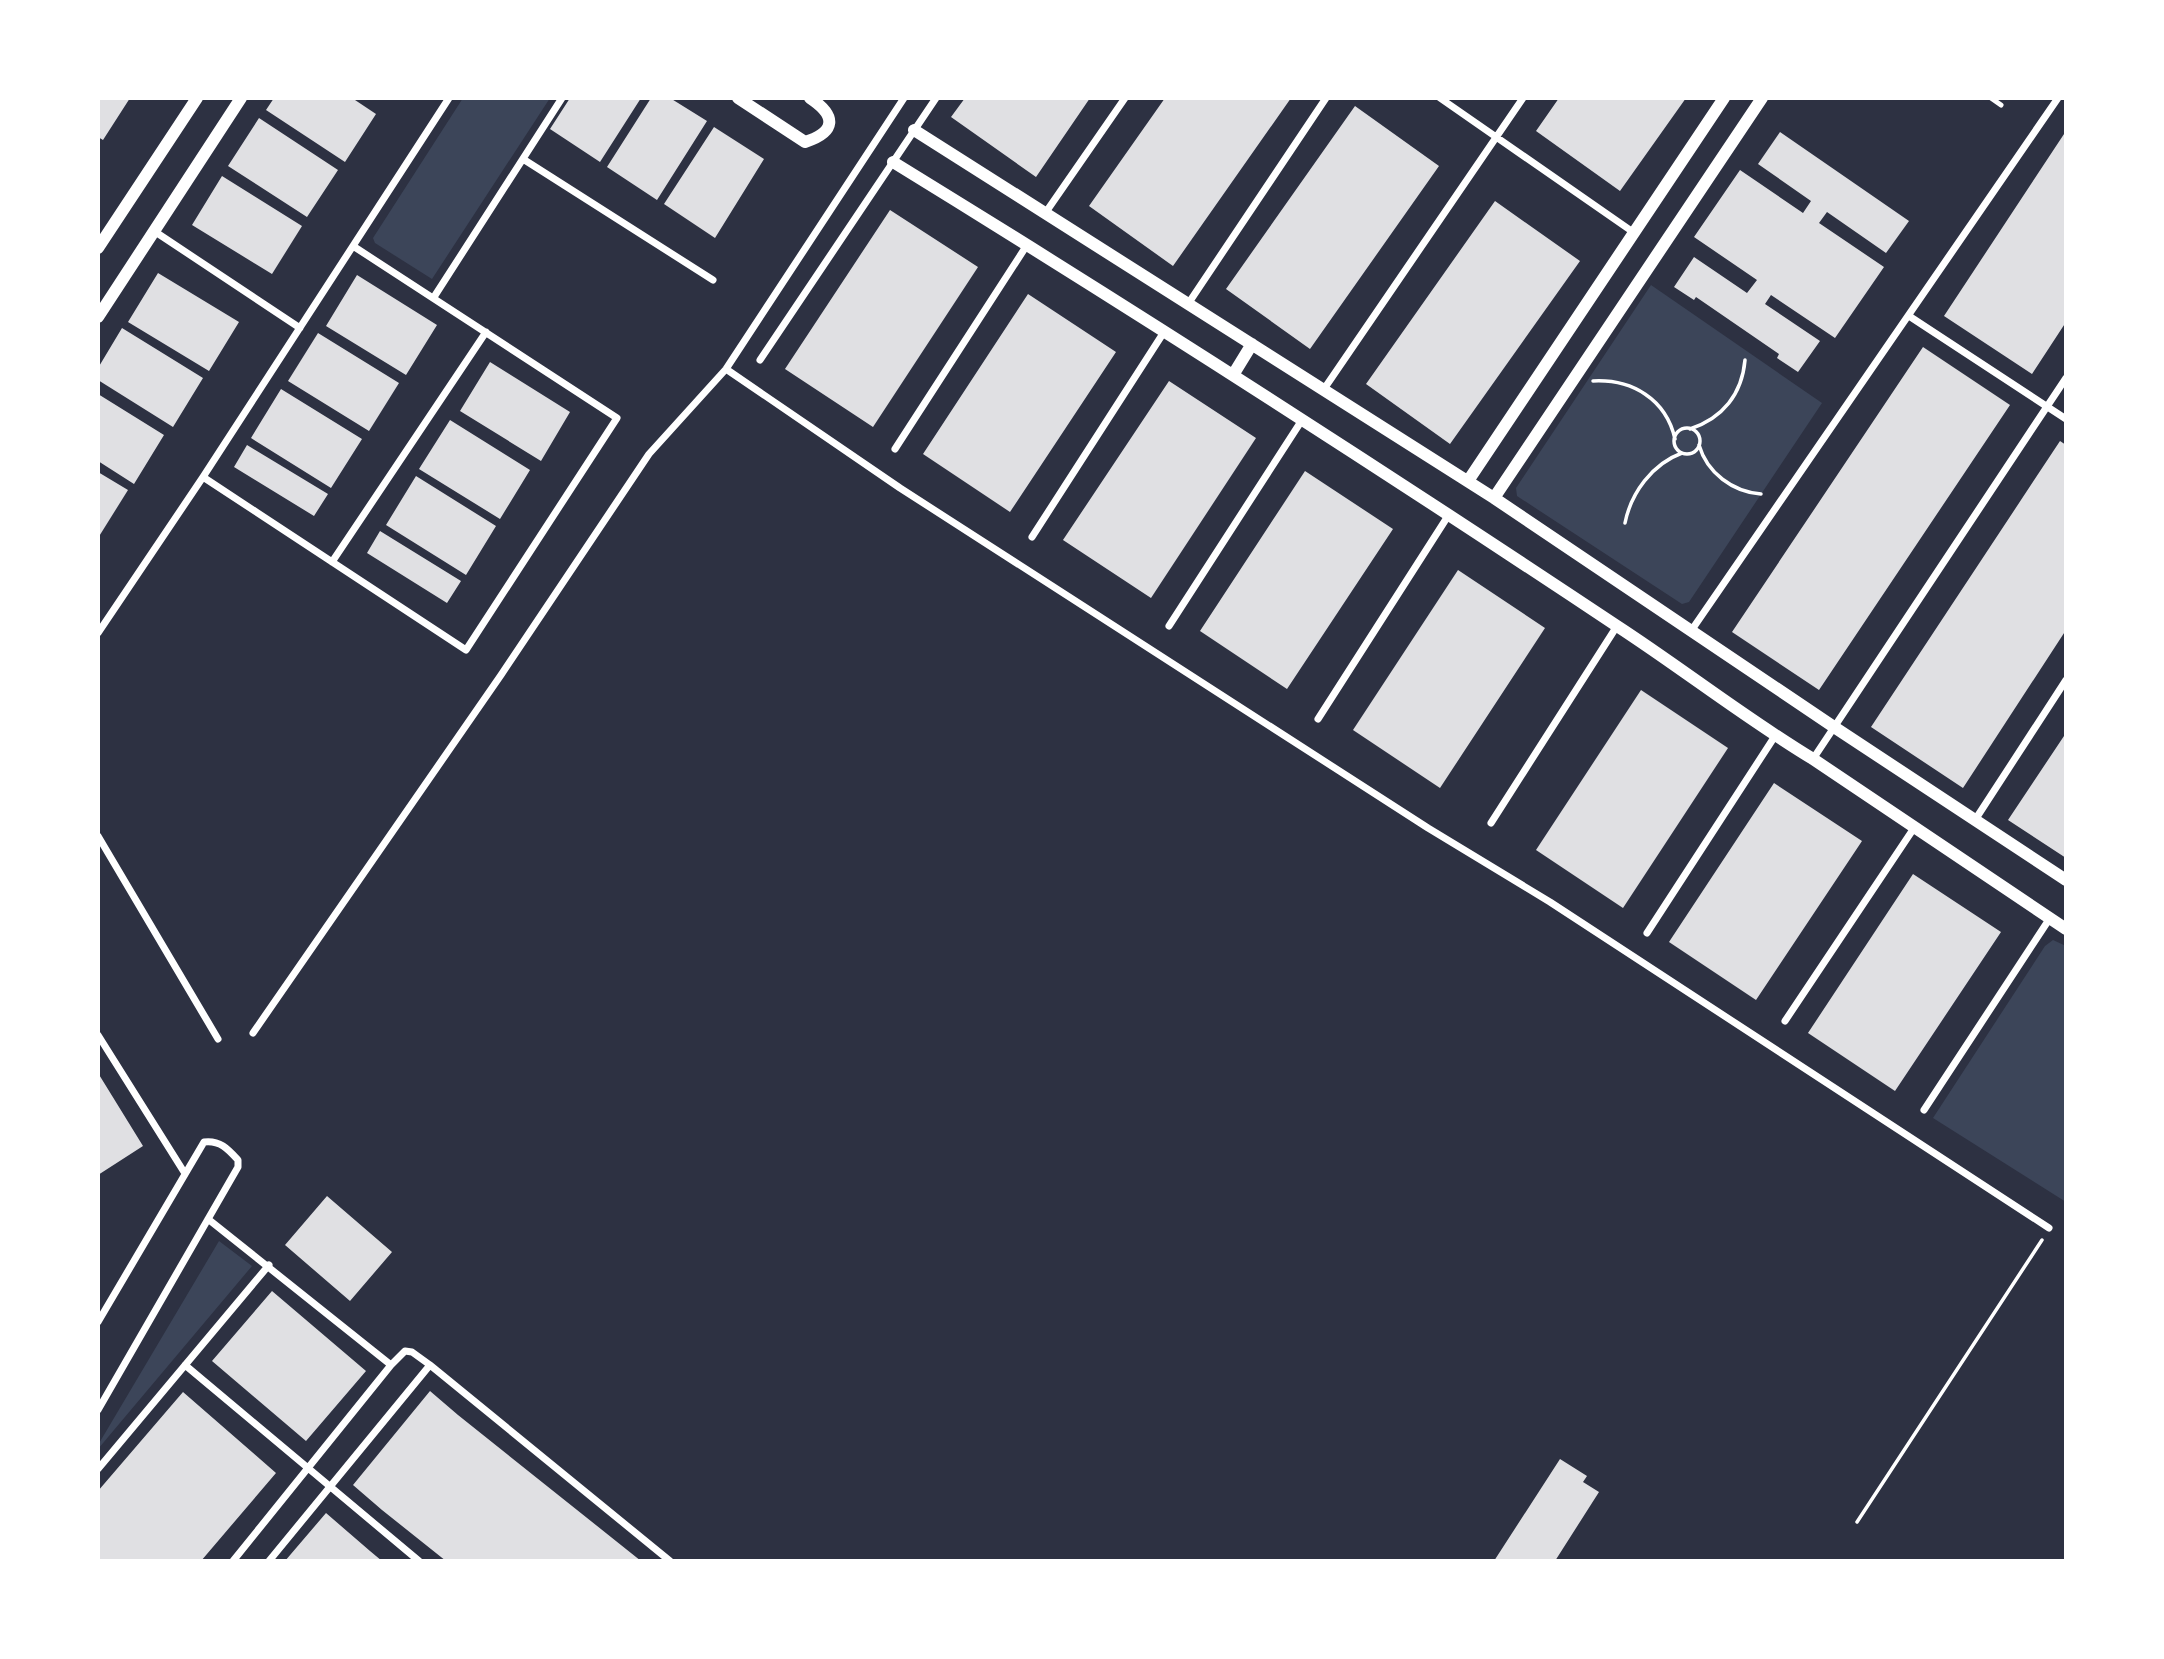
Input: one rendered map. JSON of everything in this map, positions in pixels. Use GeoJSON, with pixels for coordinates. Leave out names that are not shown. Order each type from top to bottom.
{"type":"FeatureCollection","features":[{"type":"Feature","properties":{"kind":"street"},"geometry":{"type":"LineString","coordinates":[[98,248],[197,98]]}},
{"type":"Feature","properties":{"kind":"street"},"geometry":{"type":"LineString","coordinates":[[98,317],[241,98]]}},
{"type":"Feature","properties":{"kind":"street"},"geometry":{"type":"LineString","coordinates":[[98,633],[203,477],[449,98]]}},
{"type":"Feature","properties":{"kind":"street"},"geometry":{"type":"LineString","coordinates":[[435,297],[562,98]]}},
{"type":"Feature","properties":{"kind":"street"},"geometry":{"type":"LineString","coordinates":[[738,98],[805,142],[820,137],[829,119],[825,108],[810,98]]}},
{"type":"Feature","properties":{"kind":"street"},"geometry":{"type":"LineString","coordinates":[[253,1033],[501,675],[649,454],[726,369],[904,98]]}},
{"type":"Feature","properties":{"kind":"street"},"geometry":{"type":"LineString","coordinates":[[760,360],[936,98]]}},
{"type":"Feature","properties":{"kind":"street"},"geometry":{"type":"LineString","coordinates":[[1046,212],[1125,98]]}},
{"type":"Feature","properties":{"kind":"street"},"geometry":{"type":"LineString","coordinates":[[1188,304],[1326,98]]}},
{"type":"Feature","properties":{"kind":"street"},"geometry":{"type":"LineString","coordinates":[[1440,98],[1633,232]]}},
{"type":"Feature","properties":{"kind":"street"},"geometry":{"type":"LineString","coordinates":[[1324,390],[1522,98]]}},
{"type":"Feature","properties":{"kind":"street"},"geometry":{"type":"LineString","coordinates":[[1468,481],[1724,98]]}},
{"type":"Feature","properties":{"kind":"street"},"geometry":{"type":"LineString","coordinates":[[1494,498],[1762,98]]}},
{"type":"Feature","properties":{"kind":"street"},"geometry":{"type":"LineString","coordinates":[[1691,631],[2058,98]]}},
{"type":"Feature","properties":{"kind":"street"},"geometry":{"type":"LineString","coordinates":[[915,130],[1468,481],[2066,880]]}},
{"type":"Feature","properties":{"kind":"street"},"geometry":{"type":"LineString","coordinates":[[523,159],[713,281]]}},
{"type":"Feature","properties":{"kind":"street"},"geometry":{"type":"LineString","coordinates":[[893,162],[1302,420],[1617,626],[1775,736],[2066,929]]}},
{"type":"Feature","properties":{"kind":"street"},"geometry":{"type":"LineString","coordinates":[[154,231],[300,328]]}},
{"type":"Feature","properties":{"kind":"street"},"geometry":{"type":"LineString","coordinates":[[895,449],[1027,245]]}},
{"type":"Feature","properties":{"kind":"street"},"geometry":{"type":"LineString","coordinates":[[203,477],[466,650],[617,418],[353,246]]}},
{"type":"Feature","properties":{"kind":"street"},"geometry":{"type":"LineString","coordinates":[[1909,316],[2066,419]]}},
{"type":"Feature","properties":{"kind":"street"},"geometry":{"type":"LineString","coordinates":[[332,562],[486,332]]}},
{"type":"Feature","properties":{"kind":"street"},"geometry":{"type":"LineString","coordinates":[[1032,537],[1164,332]]}},
{"type":"Feature","properties":{"kind":"street"},"geometry":{"type":"LineString","coordinates":[[1233,375],[1252,344]]}},
{"type":"Feature","properties":{"kind":"street"},"geometry":{"type":"LineString","coordinates":[[726,369],[911,495],[1428,828],[1550,902],[2049,1228]]}},
{"type":"Feature","properties":{"kind":"street"},"geometry":{"type":"LineString","coordinates":[[1813,759],[2066,378]]}},
{"type":"Feature","properties":{"kind":"street"},"geometry":{"type":"LineString","coordinates":[[1169,626],[1302,420]]}},
{"type":"Feature","properties":{"kind":"street"},"geometry":{"type":"LineString","coordinates":[[1318,719],[1448,516]]}},
{"type":"Feature","properties":{"kind":"street"},"geometry":{"type":"LineString","coordinates":[[1492,823],[1617,626]]}},
{"type":"Feature","properties":{"kind":"street"},"geometry":{"type":"LineString","coordinates":[[1975,820],[2066,680]]}},
{"type":"Feature","properties":{"kind":"street"},"geometry":{"type":"LineString","coordinates":[[1647,933],[1775,736]]}},
{"type":"Feature","properties":{"kind":"street"},"geometry":{"type":"LineString","coordinates":[[1785,1021],[1914,828]]}},
{"type":"Feature","properties":{"kind":"street"},"geometry":{"type":"LineString","coordinates":[[98,836],[218,1039]]}},
{"type":"Feature","properties":{"kind":"street"},"geometry":{"type":"LineString","coordinates":[[1924,1110],[2050,918]]}},
{"type":"Feature","properties":{"kind":"street"},"geometry":{"type":"LineString","coordinates":[[98,1035],[184,1172]]}},
{"type":"Feature","properties":{"kind":"street"},"geometry":{"type":"LineString","coordinates":[[98,1322],[204,1142],[221,1144],[238,1160],[238,1167],[98,1410]]}},
{"type":"Feature","properties":{"kind":"street"},"geometry":{"type":"LineString","coordinates":[[208,1219],[391,1365]]}},
{"type":"Feature","properties":{"kind":"street"},"geometry":{"type":"LineString","coordinates":[[98,1469],[269,1265]]}},
{"type":"Feature","properties":{"kind":"street"},"geometry":{"type":"LineString","coordinates":[[233,1561],[391,1365],[402,1353],[409,1351],[430,1365],[670,1561]]}},
{"type":"Feature","properties":{"kind":"street"},"geometry":{"type":"LineString","coordinates":[[185,1365],[419,1561]]}},
{"type":"Feature","properties":{"kind":"street"},"geometry":{"type":"LineString","coordinates":[[269,1561],[430,1365]]}},
{"type":"Feature","properties":{"kind":"lane"},"geometry":{"type":"LineString","coordinates":[[1991,98],[2001,105]]}},
{"type":"Feature","properties":{"kind":"path"},"geometry":{"type":"LineString","coordinates":[[1675,439],[1682,429],[1690,429],[1716,416],[1731,401],[1741,382],[1745,360]]}},
{"type":"Feature","properties":{"kind":"path"},"geometry":{"type":"LineString","coordinates":[[1569,386],[1594,380],[1610,380],[1651,397],[1661,408],[1672,429],[1676,447],[1682,453]]}},
{"type":"Feature","properties":{"kind":"path"},"geometry":{"type":"LineString","coordinates":[[1690,429],[1697,434],[1699,445],[1709,463],[1724,481],[1741,490],[1761,494]]}},
{"type":"Feature","properties":{"kind":"path"},"geometry":{"type":"LineString","coordinates":[[1625,523],[1631,504],[1644,481],[1661,464],[1682,453],[1690,454],[1699,445]]}},
{"type":"Feature","properties":{"kind":"path"},"geometry":{"type":"LineString","coordinates":[[1857,1522],[2049,1228]]}},
{"type":"Feature","properties":{"kind":"shaded area"},"geometry":{"type":"Polygon","coordinates":[[[463,98],[550,98],[432,279],[375,243],[373,238],[463,98]]]}},
{"type":"Feature","properties":{"kind":"shaded area"},"geometry":{"type":"Polygon","coordinates":[[[1651,285],[1822,403],[1689,602],[1682,604],[1517,496],[1516,488],[1651,285]]]}},
{"type":"Feature","properties":{"kind":"shaded area"},"geometry":{"type":"Polygon","coordinates":[[[2053,940],[2066,946],[2066,1202],[1933,1118],[2045,946],[2053,940]]]}},
{"type":"Feature","properties":{"kind":"shaded area"},"geometry":{"type":"Polygon","coordinates":[[[219,1241],[252,1266],[98,1449],[98,1445],[219,1241]]]}},
{"type":"Feature","properties":{"kind":"building"},"geometry":{"type":"Polygon","coordinates":[[[98,98],[130,98],[103,140],[98,137],[98,98]]]}},
{"type":"Feature","properties":{"kind":"building"},"geometry":{"type":"Polygon","coordinates":[[[274,98],[352,98],[376,114],[345,162],[266,110],[274,98]]]}},
{"type":"Feature","properties":{"kind":"building"},"geometry":{"type":"Polygon","coordinates":[[[570,98],[641,98],[600,162],[550,129],[570,98]]]}},
{"type":"Feature","properties":{"kind":"building"},"geometry":{"type":"Polygon","coordinates":[[[651,98],[670,98],[707,121],[657,200],[607,167],[651,98]]]}},
{"type":"Feature","properties":{"kind":"building"},"geometry":{"type":"Polygon","coordinates":[[[965,98],[1090,98],[1036,177],[951,117],[965,98]]]}},
{"type":"Feature","properties":{"kind":"building"},"geometry":{"type":"Polygon","coordinates":[[[1165,98],[1291,98],[1173,266],[1089,206],[1165,98]]]}},
{"type":"Feature","properties":{"kind":"building"},"geometry":{"type":"Polygon","coordinates":[[[1559,98],[1686,98],[1620,191],[1536,131],[1559,98]]]}},
{"type":"Feature","properties":{"kind":"building"},"geometry":{"type":"Polygon","coordinates":[[[1355,106],[1439,166],[1310,349],[1226,289],[1355,106]]]}},
{"type":"Feature","properties":{"kind":"building"},"geometry":{"type":"Polygon","coordinates":[[[259,118],[338,170],[307,217],[228,166],[259,118]]]}},
{"type":"Feature","properties":{"kind":"building"},"geometry":{"type":"Polygon","coordinates":[[[714,127],[764,159],[715,238],[664,204],[714,127]]]}},
{"type":"Feature","properties":{"kind":"building"},"geometry":{"type":"Polygon","coordinates":[[[2066,131],[2066,322],[2032,374],[1944,316],[2066,131]]]}},
{"type":"Feature","properties":{"kind":"building"},"geometry":{"type":"Polygon","coordinates":[[[1780,132],[1909,221],[1886,253],[1827,212],[1819,223],[1884,267],[1835,338],[1771,295],[1765,304],[1820,341],[1798,372],[1777,358],[1779,354],[1696,297],[1694,300],[1674,287],[1694,257],[1747,293],[1757,280],[1694,237],[1740,170],[1803,213],[1811,201],[1758,164],[1780,132]]]}},
{"type":"Feature","properties":{"kind":"building"},"geometry":{"type":"Polygon","coordinates":[[[222,176],[302,226],[272,274],[192,225],[222,176]]]}},
{"type":"Feature","properties":{"kind":"building"},"geometry":{"type":"Polygon","coordinates":[[[1495,201],[1580,261],[1450,444],[1366,384],[1495,201]]]}},
{"type":"Feature","properties":{"kind":"building"},"geometry":{"type":"Polygon","coordinates":[[[890,210],[978,267],[873,427],[785,369],[890,210]]]}},
{"type":"Feature","properties":{"kind":"building"},"geometry":{"type":"Polygon","coordinates":[[[158,273],[239,322],[209,371],[128,322],[158,273]]]}},
{"type":"Feature","properties":{"kind":"building"},"geometry":{"type":"Polygon","coordinates":[[[357,275],[437,325],[406,375],[326,326],[357,275]]]}},
{"type":"Feature","properties":{"kind":"building"},"geometry":{"type":"Polygon","coordinates":[[[1028,294],[1116,352],[1010,512],[923,454],[1028,294]]]}},
{"type":"Feature","properties":{"kind":"building"},"geometry":{"type":"Polygon","coordinates":[[[122,328],[203,378],[173,427],[98,380],[98,368],[122,328]]]}},
{"type":"Feature","properties":{"kind":"building"},"geometry":{"type":"Polygon","coordinates":[[[318,333],[399,383],[369,431],[288,381],[318,333]]]}},
{"type":"Feature","properties":{"kind":"building"},"geometry":{"type":"Polygon","coordinates":[[[1923,347],[2010,405],[1819,690],[1732,632],[1923,347]]]}},
{"type":"Feature","properties":{"kind":"building"},"geometry":{"type":"Polygon","coordinates":[[[490,362],[570,412],[541,461],[460,411],[490,362]]]}},
{"type":"Feature","properties":{"kind":"building"},"geometry":{"type":"Polygon","coordinates":[[[1169,381],[1256,438],[1151,598],[1063,540],[1169,381]]]}},
{"type":"Feature","properties":{"kind":"building"},"geometry":{"type":"Polygon","coordinates":[[[281,389],[362,439],[331,488],[251,438],[281,389]]]}},
{"type":"Feature","properties":{"kind":"building"},"geometry":{"type":"Polygon","coordinates":[[[98,394],[164,435],[134,484],[98,461],[98,394]]]}},
{"type":"Feature","properties":{"kind":"building"},"geometry":{"type":"Polygon","coordinates":[[[450,420],[530,470],[500,519],[419,469],[450,420]]]}},
{"type":"Feature","properties":{"kind":"building"},"geometry":{"type":"Polygon","coordinates":[[[2060,441],[2066,445],[2066,630],[1963,788],[1871,727],[2060,441]]]}},
{"type":"Feature","properties":{"kind":"building"},"geometry":{"type":"Polygon","coordinates":[[[247,445],[328,494],[314,516],[234,467],[247,445]]]}},
{"type":"Feature","properties":{"kind":"building"},"geometry":{"type":"Polygon","coordinates":[[[1305,471],[1393,529],[1287,689],[1200,631],[1305,471]]]}},
{"type":"Feature","properties":{"kind":"building"},"geometry":{"type":"Polygon","coordinates":[[[98,472],[128,490],[98,538],[98,472]]]}},
{"type":"Feature","properties":{"kind":"building"},"geometry":{"type":"Polygon","coordinates":[[[416,476],[496,526],[466,575],[386,525],[416,476]]]}},
{"type":"Feature","properties":{"kind":"building"},"geometry":{"type":"Polygon","coordinates":[[[380,531],[461,581],[447,603],[367,553],[380,531]]]}},
{"type":"Feature","properties":{"kind":"building"},"geometry":{"type":"Polygon","coordinates":[[[1458,570],[1545,628],[1440,788],[1353,730],[1458,570]]]}},
{"type":"Feature","properties":{"kind":"building"},"geometry":{"type":"Polygon","coordinates":[[[1641,690],[1728,748],[1623,908],[1536,850],[1641,690]]]}},
{"type":"Feature","properties":{"kind":"building"},"geometry":{"type":"Polygon","coordinates":[[[2066,733],[2066,858],[2008,820],[2066,733]]]}},
{"type":"Feature","properties":{"kind":"building"},"geometry":{"type":"Polygon","coordinates":[[[1774,783],[1862,841],[1756,1000],[1669,942],[1774,783]]]}},
{"type":"Feature","properties":{"kind":"building"},"geometry":{"type":"Polygon","coordinates":[[[1913,874],[2001,932],[1895,1091],[1808,1033],[1913,874]]]}},
{"type":"Feature","properties":{"kind":"building"},"geometry":{"type":"Polygon","coordinates":[[[98,1073],[143,1146],[98,1175],[98,1073]]]}},
{"type":"Feature","properties":{"kind":"building"},"geometry":{"type":"Polygon","coordinates":[[[327,1196],[392,1252],[350,1301],[285,1245],[327,1196]]]}},
{"type":"Feature","properties":{"kind":"building"},"geometry":{"type":"Polygon","coordinates":[[[272,1291],[366,1371],[306,1441],[212,1361],[272,1291]]]}},
{"type":"Feature","properties":{"kind":"building"},"geometry":{"type":"Polygon","coordinates":[[[430,1391],[641,1561],[446,1561],[382,1510],[353,1485],[430,1391]]]}},
{"type":"Feature","properties":{"kind":"building"},"geometry":{"type":"Polygon","coordinates":[[[183,1392],[276,1473],[201,1561],[98,1561],[98,1491],[183,1392]]]}},
{"type":"Feature","properties":{"kind":"building"},"geometry":{"type":"Polygon","coordinates":[[[1560,1459],[1587,1476],[1583,1482],[1599,1492],[1555,1561],[1494,1561],[1560,1459]]]}},
{"type":"Feature","properties":{"kind":"building"},"geometry":{"type":"Polygon","coordinates":[[[326,1513],[370,1551],[382,1561],[285,1561],[326,1513]]]}}]}
